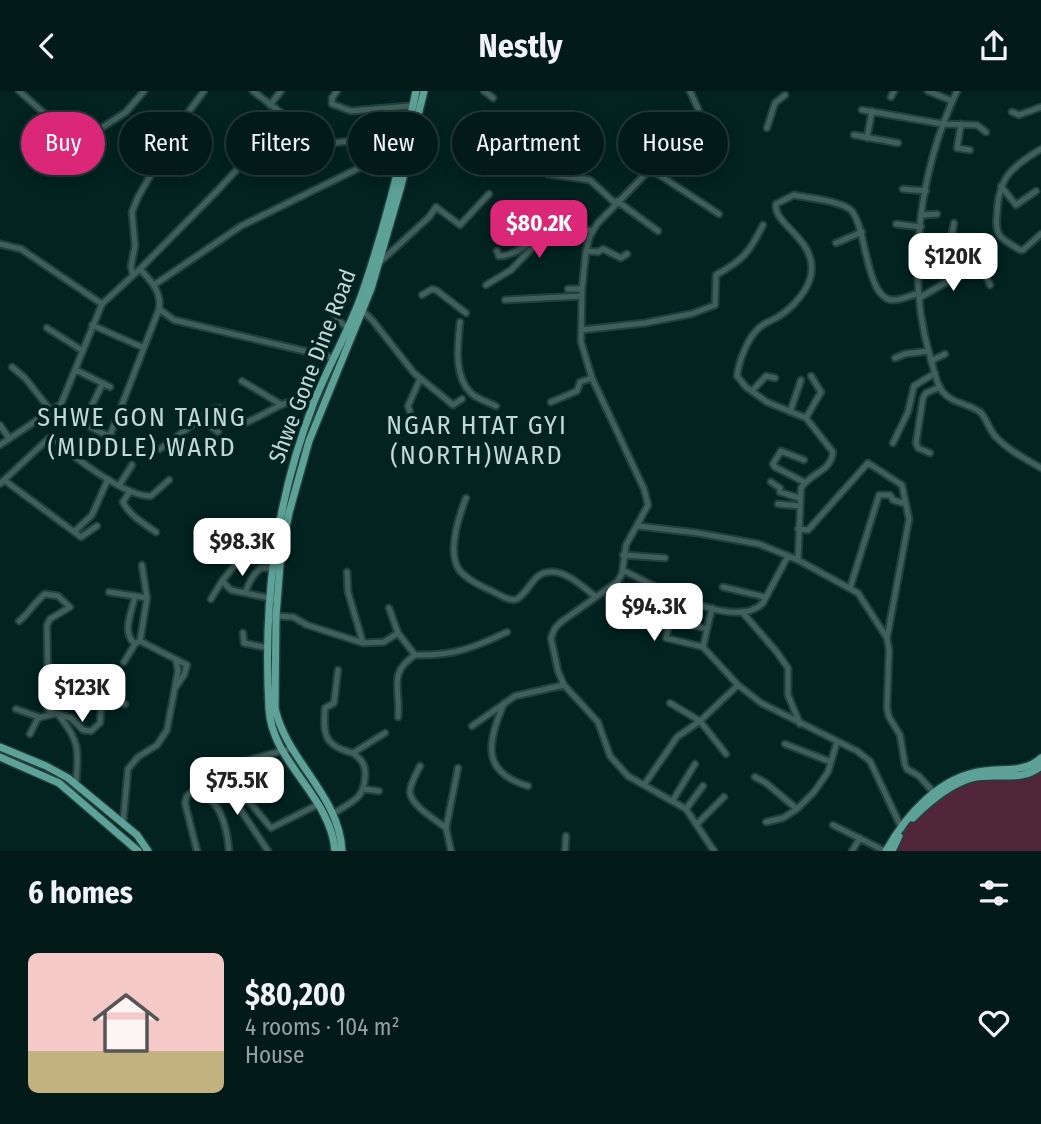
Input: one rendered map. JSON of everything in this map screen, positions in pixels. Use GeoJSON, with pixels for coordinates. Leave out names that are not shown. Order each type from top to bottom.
{"type":"FeatureCollection","features":[{"type":"Feature","properties":{"kind":"main road","name":"Shwe Gone Dine Road"},"geometry":{"type":"LineString","coordinates":[[416,91],[417,105]]}},
{"type":"Feature","properties":{"kind":"main road","name":"Shwe Gone Dine Road"},"geometry":{"type":"LineString","coordinates":[[415,112],[424,91]]}},
{"type":"Feature","properties":{"kind":"main road","name":"Shwe Gone Dine Road"},"geometry":{"type":"LineString","coordinates":[[342,851],[333,814],[278,721],[275,708],[276,616],[271,568],[292,473],[314,401],[348,328],[360,309],[396,175]]}},
{"type":"Feature","properties":{"kind":"main road","name":"Shwe Gone Dine Road"},"geometry":{"type":"LineString","coordinates":[[335,851],[331,827],[320,804],[284,751],[270,717],[268,648],[281,551],[309,441],[378,264],[403,175]]}},
{"type":"Feature","properties":{"kind":"main road"},"geometry":{"type":"LineString","coordinates":[[1,751],[46,766],[76,785],[137,835],[148,851]]}},
{"type":"Feature","properties":{"kind":"main road"},"geometry":{"type":"LineString","coordinates":[[1,751],[59,783],[138,851]]}},
{"type":"Feature","properties":{"kind":"main road"},"geometry":{"type":"LineString","coordinates":[[889,849],[916,808],[965,775],[991,770],[1020,769],[1033,765],[1041,758]]}},
{"type":"Feature","properties":{"kind":"main road"},"geometry":{"type":"LineString","coordinates":[[36,772],[46,766]]}},
{"type":"Feature","properties":{"kind":"main road"},"geometry":{"type":"LineString","coordinates":[[936,795],[969,778],[991,775],[1019,776],[1030,774],[1041,766]]}},
{"type":"Feature","properties":{"kind":"main road"},"geometry":{"type":"LineString","coordinates":[[104,820],[114,816]]}},
{"type":"Feature","properties":{"kind":"street"},"geometry":{"type":"LineString","coordinates":[[19,91],[45,114],[97,131],[126,112],[144,91]]}},
{"type":"Feature","properties":{"kind":"street"},"geometry":{"type":"LineString","coordinates":[[133,275],[131,266],[135,246],[132,212],[182,121],[204,91]]}},
{"type":"Feature","properties":{"kind":"street"},"geometry":{"type":"LineString","coordinates":[[253,91],[279,112]]}},
{"type":"Feature","properties":{"kind":"street"},"geometry":{"type":"LineString","coordinates":[[270,105],[281,91]]}},
{"type":"Feature","properties":{"kind":"street"},"geometry":{"type":"LineString","coordinates":[[337,91],[332,104],[351,111],[417,105]]}},
{"type":"Feature","properties":{"kind":"street"},"geometry":{"type":"LineString","coordinates":[[484,91],[493,98]]}},
{"type":"Feature","properties":{"kind":"street"},"geometry":{"type":"LineString","coordinates":[[690,91],[699,112]]}},
{"type":"Feature","properties":{"kind":"street"},"geometry":{"type":"LineString","coordinates":[[928,91],[952,101]]}},
{"type":"Feature","properties":{"kind":"street"},"geometry":{"type":"LineString","coordinates":[[957,91],[930,164],[922,215],[918,254],[919,296],[928,351],[940,387],[954,401],[980,412],[997,439],[1041,468]]}},
{"type":"Feature","properties":{"kind":"street"},"geometry":{"type":"LineString","coordinates":[[767,128],[775,103],[785,95]]}},
{"type":"Feature","properties":{"kind":"street"},"geometry":{"type":"LineString","coordinates":[[1012,112],[1019,115],[1041,107]]}},
{"type":"Feature","properties":{"kind":"street"},"geometry":{"type":"LineString","coordinates":[[862,110],[943,124],[977,125],[986,132]]}},
{"type":"Feature","properties":{"kind":"street"},"geometry":{"type":"LineString","coordinates":[[867,138],[872,111]]}},
{"type":"Feature","properties":{"kind":"street"},"geometry":{"type":"LineString","coordinates":[[961,124],[957,148],[970,150]]}},
{"type":"Feature","properties":{"kind":"street"},"geometry":{"type":"LineString","coordinates":[[854,135],[898,143]]}},
{"type":"Feature","properties":{"kind":"street"},"geometry":{"type":"LineString","coordinates":[[1041,149],[1016,165],[1003,179],[996,218],[1002,237],[1021,250],[1041,234]]}},
{"type":"Feature","properties":{"kind":"street"},"geometry":{"type":"LineString","coordinates":[[154,285],[242,226],[348,173]]}},
{"type":"Feature","properties":{"kind":"street"},"geometry":{"type":"LineString","coordinates":[[0,445],[54,410],[64,399],[102,303],[140,269],[230,175]]}},
{"type":"Feature","properties":{"kind":"street"},"geometry":{"type":"LineString","coordinates":[[555,175],[590,180],[657,231]]}},
{"type":"Feature","properties":{"kind":"street"},"geometry":{"type":"LineString","coordinates":[[644,175],[616,202],[593,230],[586,251],[581,330],[583,348],[592,377],[647,498],[647,509],[630,536],[617,582],[561,622],[552,635],[553,653],[564,685],[598,722],[614,762],[628,776],[686,809],[714,851]]}},
{"type":"Feature","properties":{"kind":"street"},"geometry":{"type":"LineString","coordinates":[[659,175],[719,215]]}},
{"type":"Feature","properties":{"kind":"street"},"geometry":{"type":"LineString","coordinates":[[1001,187],[1016,205],[1036,191]]}},
{"type":"Feature","properties":{"kind":"street"},"geometry":{"type":"LineString","coordinates":[[902,189],[926,191]]}},
{"type":"Feature","properties":{"kind":"street"},"geometry":{"type":"LineString","coordinates":[[378,264],[429,217],[436,207],[460,225],[489,194]]}},
{"type":"Feature","properties":{"kind":"street"},"geometry":{"type":"LineString","coordinates":[[799,560],[800,488],[804,482],[829,466],[833,452],[806,418],[767,403],[737,376],[738,364],[756,330],[786,310],[806,288],[812,270],[809,252],[778,215],[776,204],[794,195],[841,205],[850,210],[857,218],[862,232],[871,273],[883,295],[894,300],[919,296],[978,264],[981,265],[990,285]]}},
{"type":"Feature","properties":{"kind":"street"},"geometry":{"type":"LineString","coordinates":[[922,215],[937,215]]}},
{"type":"Feature","properties":{"kind":"street"},"geometry":{"type":"LineString","coordinates":[[498,231],[513,221],[534,243]]}},
{"type":"Feature","properties":{"kind":"street"},"geometry":{"type":"LineString","coordinates":[[918,254],[949,249],[954,223]]}},
{"type":"Feature","properties":{"kind":"street"},"geometry":{"type":"LineString","coordinates":[[896,224],[921,227]]}},
{"type":"Feature","properties":{"kind":"street"},"geometry":{"type":"LineString","coordinates":[[581,330],[646,323],[691,314],[715,305],[716,275],[737,264],[754,246],[763,225]]}},
{"type":"Feature","properties":{"kind":"street"},"geometry":{"type":"LineString","coordinates":[[497,251],[499,256],[506,256],[547,236],[564,231],[593,230]]}},
{"type":"Feature","properties":{"kind":"street"},"geometry":{"type":"LineString","coordinates":[[836,243],[862,232]]}},
{"type":"Feature","properties":{"kind":"street"},"geometry":{"type":"LineString","coordinates":[[486,285],[511,270],[534,243]]}},
{"type":"Feature","properties":{"kind":"street"},"geometry":{"type":"LineString","coordinates":[[0,244],[21,249],[102,303]]}},
{"type":"Feature","properties":{"kind":"street"},"geometry":{"type":"LineString","coordinates":[[586,251],[598,252],[603,249],[621,258],[628,254]]}},
{"type":"Feature","properties":{"kind":"street"},"geometry":{"type":"LineString","coordinates":[[12,367],[54,410],[108,436],[161,299],[154,285],[140,269]]}},
{"type":"Feature","properties":{"kind":"street"},"geometry":{"type":"LineString","coordinates":[[422,295],[432,289],[436,290],[466,313]]}},
{"type":"Feature","properties":{"kind":"street"},"geometry":{"type":"LineString","coordinates":[[568,289],[582,289]]}},
{"type":"Feature","properties":{"kind":"street"},"geometry":{"type":"LineString","coordinates":[[505,300],[582,296]]}},
{"type":"Feature","properties":{"kind":"street"},"geometry":{"type":"LineString","coordinates":[[330,307],[339,321],[348,328]]}},
{"type":"Feature","properties":{"kind":"street"},"geometry":{"type":"LineString","coordinates":[[159,309],[174,320],[334,358]]}},
{"type":"Feature","properties":{"kind":"street"},"geometry":{"type":"LineString","coordinates":[[360,309],[420,379],[453,405],[463,400]]}},
{"type":"Feature","properties":{"kind":"street"},"geometry":{"type":"LineString","coordinates":[[460,322],[457,348],[460,373],[470,393],[496,406]]}},
{"type":"Feature","properties":{"kind":"street"},"geometry":{"type":"LineString","coordinates":[[92,325],[144,348]]}},
{"type":"Feature","properties":{"kind":"street"},"geometry":{"type":"LineString","coordinates":[[47,328],[83,351]]}},
{"type":"Feature","properties":{"kind":"street"},"geometry":{"type":"LineString","coordinates":[[895,358],[928,351]]}},
{"type":"Feature","properties":{"kind":"street"},"geometry":{"type":"LineString","coordinates":[[931,361],[945,353]]}},
{"type":"Feature","properties":{"kind":"street"},"geometry":{"type":"LineString","coordinates":[[76,370],[110,387]]}},
{"type":"Feature","properties":{"kind":"street"},"geometry":{"type":"LineString","coordinates":[[894,443],[908,411],[914,386],[935,373]]}},
{"type":"Feature","properties":{"kind":"street"},"geometry":{"type":"LineString","coordinates":[[752,391],[766,376],[775,379]]}},
{"type":"Feature","properties":{"kind":"street"},"geometry":{"type":"LineString","coordinates":[[806,418],[821,392],[811,376]]}},
{"type":"Feature","properties":{"kind":"street"},"geometry":{"type":"LineString","coordinates":[[551,402],[578,391],[580,383],[592,377]]}},
{"type":"Feature","properties":{"kind":"street"},"geometry":{"type":"LineString","coordinates":[[412,418],[408,405],[420,379]]}},
{"type":"Feature","properties":{"kind":"street"},"geometry":{"type":"LineString","coordinates":[[790,412],[801,380]]}},
{"type":"Feature","properties":{"kind":"street"},"geometry":{"type":"LineString","coordinates":[[242,381],[282,405]]}},
{"type":"Feature","properties":{"kind":"street"},"geometry":{"type":"LineString","coordinates":[[92,405],[103,383]]}},
{"type":"Feature","properties":{"kind":"street"},"geometry":{"type":"LineString","coordinates":[[930,453],[918,448],[916,443],[923,398],[926,393],[940,387]]}},
{"type":"Feature","properties":{"kind":"street"},"geometry":{"type":"LineString","coordinates":[[160,449],[218,407],[242,424],[293,400],[304,398],[314,401]]}},
{"type":"Feature","properties":{"kind":"street"},"geometry":{"type":"LineString","coordinates":[[201,419],[218,432]]}},
{"type":"Feature","properties":{"kind":"street"},"geometry":{"type":"LineString","coordinates":[[0,425],[9,439]]}},
{"type":"Feature","properties":{"kind":"street"},"geometry":{"type":"LineString","coordinates":[[97,526],[81,537],[2,482],[49,438],[54,438],[71,455],[108,479],[141,496],[151,496],[169,480]]}},
{"type":"Feature","properties":{"kind":"street"},"geometry":{"type":"LineString","coordinates":[[804,460],[781,451],[773,465],[804,482]]}},
{"type":"Feature","properties":{"kind":"street"},"geometry":{"type":"LineString","coordinates":[[798,529],[808,530],[867,463],[902,485],[909,519],[887,639]]}},
{"type":"Feature","properties":{"kind":"street"},"geometry":{"type":"LineString","coordinates":[[120,484],[132,465]]}},
{"type":"Feature","properties":{"kind":"street"},"geometry":{"type":"LineString","coordinates":[[74,532],[97,507],[108,479]]}},
{"type":"Feature","properties":{"kind":"street"},"geometry":{"type":"LineString","coordinates":[[771,482],[779,487],[780,492],[799,498]]}},
{"type":"Feature","properties":{"kind":"street"},"geometry":{"type":"LineString","coordinates":[[130,491],[123,502],[125,507],[135,518],[156,532]]}},
{"type":"Feature","properties":{"kind":"street"},"geometry":{"type":"LineString","coordinates":[[850,588],[879,495],[888,494],[893,501],[906,504]]}},
{"type":"Feature","properties":{"kind":"street"},"geometry":{"type":"LineString","coordinates":[[466,498],[455,527],[456,560],[462,573],[489,590],[512,600],[518,598],[538,576],[550,572],[574,581],[596,597]]}},
{"type":"Feature","properties":{"kind":"street"},"geometry":{"type":"LineString","coordinates":[[778,504],[799,506]]}},
{"type":"Feature","properties":{"kind":"street"},"geometry":{"type":"LineString","coordinates":[[638,526],[734,538],[759,544],[799,560],[863,598],[887,639],[889,717],[900,735],[907,769],[919,776],[936,795]]}},
{"type":"Feature","properties":{"kind":"street"},"geometry":{"type":"LineString","coordinates":[[211,599],[252,544],[272,558]]}},
{"type":"Feature","properties":{"kind":"street"},"geometry":{"type":"LineString","coordinates":[[623,555],[665,558]]}},
{"type":"Feature","properties":{"kind":"street"},"geometry":{"type":"LineString","coordinates":[[622,570],[676,596],[712,608],[743,613],[759,607],[788,556]]}},
{"type":"Feature","properties":{"kind":"street"},"geometry":{"type":"LineString","coordinates":[[124,662],[137,643],[147,598],[142,565]]}},
{"type":"Feature","properties":{"kind":"street"},"geometry":{"type":"LineString","coordinates":[[245,593],[249,581],[257,571],[271,568]]}},
{"type":"Feature","properties":{"kind":"street"},"geometry":{"type":"LineString","coordinates":[[347,572],[348,592],[363,643]]}},
{"type":"Feature","properties":{"kind":"street"},"geometry":{"type":"LineString","coordinates":[[222,581],[230,590],[273,599]]}},
{"type":"Feature","properties":{"kind":"street"},"geometry":{"type":"LineString","coordinates":[[723,587],[765,597]]}},
{"type":"Feature","properties":{"kind":"street"},"geometry":{"type":"LineString","coordinates":[[109,592],[147,598]]}},
{"type":"Feature","properties":{"kind":"street"},"geometry":{"type":"LineString","coordinates":[[19,621],[34,602],[45,594],[58,596],[70,607],[50,619],[47,625],[48,709],[71,731],[78,747],[76,785]]}},
{"type":"Feature","properties":{"kind":"street"},"geometry":{"type":"LineString","coordinates":[[123,823],[128,769],[138,757],[164,738],[173,691],[187,667],[185,663],[130,640],[128,632],[135,596]]}},
{"type":"Feature","properties":{"kind":"street"},"geometry":{"type":"LineString","coordinates":[[676,596],[666,638],[703,647],[738,685],[761,703],[857,751],[870,761],[901,828]]}},
{"type":"Feature","properties":{"kind":"street"},"geometry":{"type":"LineString","coordinates":[[389,608],[398,633],[415,655]]}},
{"type":"Feature","properties":{"kind":"street"},"geometry":{"type":"LineString","coordinates":[[703,647],[712,608]]}},
{"type":"Feature","properties":{"kind":"street"},"geometry":{"type":"LineString","coordinates":[[743,613],[788,668],[788,695],[800,724]]}},
{"type":"Feature","properties":{"kind":"street"},"geometry":{"type":"LineString","coordinates":[[276,616],[293,617],[307,625],[363,643],[384,642],[398,633]]}},
{"type":"Feature","properties":{"kind":"street"},"geometry":{"type":"LineString","coordinates":[[670,620],[707,629]]}},
{"type":"Feature","properties":{"kind":"street"},"geometry":{"type":"LineString","coordinates":[[398,717],[398,671],[404,663],[415,655],[443,656],[481,645],[507,632]]}},
{"type":"Feature","properties":{"kind":"street"},"geometry":{"type":"LineString","coordinates":[[243,633],[244,643],[268,648]]}},
{"type":"Feature","properties":{"kind":"street"},"geometry":{"type":"LineString","coordinates":[[333,814],[352,803],[364,789],[366,767],[353,753],[331,743],[324,730],[325,708],[334,703],[338,670]]}},
{"type":"Feature","properties":{"kind":"street"},"geometry":{"type":"LineString","coordinates":[[472,726],[515,696],[564,685]]}},
{"type":"Feature","properties":{"kind":"street"},"geometry":{"type":"LineString","coordinates":[[644,785],[677,737],[700,721],[738,685]]}},
{"type":"Feature","properties":{"kind":"street"},"geometry":{"type":"LineString","coordinates":[[16,709],[39,717],[57,715],[71,718],[83,730],[91,731],[100,723],[103,687]]}},
{"type":"Feature","properties":{"kind":"street"},"geometry":{"type":"LineString","coordinates":[[103,698],[125,704]]}},
{"type":"Feature","properties":{"kind":"street"},"geometry":{"type":"LineString","coordinates":[[504,703],[496,722],[491,753],[494,764],[512,781],[528,786]]}},
{"type":"Feature","properties":{"kind":"street"},"geometry":{"type":"LineString","coordinates":[[670,703],[700,721],[726,754]]}},
{"type":"Feature","properties":{"kind":"street"},"geometry":{"type":"LineString","coordinates":[[30,734],[39,717]]}},
{"type":"Feature","properties":{"kind":"street"},"geometry":{"type":"LineString","coordinates":[[353,753],[385,733]]}},
{"type":"Feature","properties":{"kind":"street"},"geometry":{"type":"LineString","coordinates":[[766,823],[783,818],[797,809],[828,772],[836,742]]}},
{"type":"Feature","properties":{"kind":"street"},"geometry":{"type":"LineString","coordinates":[[785,744],[831,762]]}},
{"type":"Feature","properties":{"kind":"street"},"geometry":{"type":"LineString","coordinates":[[268,851],[214,770],[292,748]]}},
{"type":"Feature","properties":{"kind":"street"},"geometry":{"type":"LineString","coordinates":[[673,800],[695,764]]}},
{"type":"Feature","properties":{"kind":"street"},"geometry":{"type":"LineString","coordinates":[[420,766],[411,787],[411,794],[418,805],[446,828]]}},
{"type":"Feature","properties":{"kind":"street"},"geometry":{"type":"LineString","coordinates":[[451,851],[446,828],[458,768]]}},
{"type":"Feature","properties":{"kind":"street"},"geometry":{"type":"LineString","coordinates":[[755,777],[797,809]]}},
{"type":"Feature","properties":{"kind":"street"},"geometry":{"type":"LineString","coordinates":[[686,809],[703,786]]}},
{"type":"Feature","properties":{"kind":"street"},"geometry":{"type":"LineString","coordinates":[[364,789],[379,791]]}},
{"type":"Feature","properties":{"kind":"street"},"geometry":{"type":"LineString","coordinates":[[197,851],[185,803],[187,796],[193,791],[202,794],[216,805],[227,831],[229,851]]}},
{"type":"Feature","properties":{"kind":"street"},"geometry":{"type":"LineString","coordinates":[[242,793],[273,828],[320,804]]}},
{"type":"Feature","properties":{"kind":"street"},"geometry":{"type":"LineString","coordinates":[[697,824],[724,797]]}},
{"type":"Feature","properties":{"kind":"street"},"geometry":{"type":"LineString","coordinates":[[833,825],[889,849]]}},
{"type":"Feature","properties":{"kind":"street"},"geometry":{"type":"LineString","coordinates":[[565,851],[566,835]]}},
{"type":"Feature","properties":{"kind":"street"},"geometry":{"type":"LineString","coordinates":[[852,851],[860,838]]}},
{"type":"Feature","properties":{"kind":"shaded area"},"geometry":{"type":"Polygon","coordinates":[[[1041,769],[1041,851],[894,851],[911,822],[930,804],[954,789],[989,777],[1023,778],[1036,774],[1041,769]]]}},
{"type":"Feature","properties":{"kind":"district","name":"SHWE GON TAING (MIDDLE) WARD"},"geometry":{"type":"Point","coordinates":[142,432]}},
{"type":"Feature","properties":{"kind":"district","name":"NGAR HTAT GYI (NORTH)WARD"},"geometry":{"type":"Point","coordinates":[477,440]}}]}
